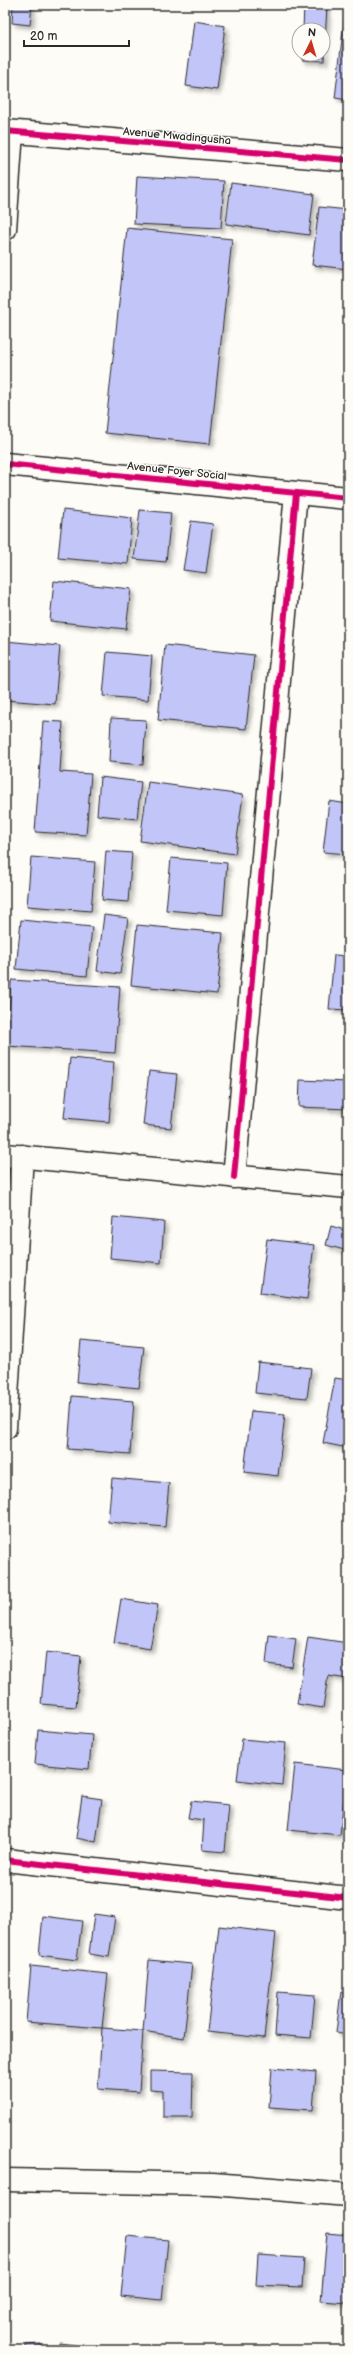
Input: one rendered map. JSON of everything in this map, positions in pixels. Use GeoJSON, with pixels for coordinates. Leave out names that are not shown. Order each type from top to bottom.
{"type":"FeatureCollection","features":[{"type":"Feature","properties":{"kind":"street","name":"Avenue Mwadingusha"},"geometry":{"type":"LineString","coordinates":[[9,131],[348,160]]}},
{"type":"Feature","properties":{"kind":"street"},"geometry":{"type":"LineString","coordinates":[[5,229],[9,131]]}},
{"type":"Feature","properties":{"kind":"street","name":"Avenue Foyer Social"},"geometry":{"type":"LineString","coordinates":[[5,464],[348,498]]}},
{"type":"Feature","properties":{"kind":"street"},"geometry":{"type":"LineString","coordinates":[[234,1177],[296,493]]}},
{"type":"Feature","properties":{"kind":"street"},"geometry":{"type":"LineString","coordinates":[[5,1428],[13,1156],[348,1187]]}},
{"type":"Feature","properties":{"kind":"street"},"geometry":{"type":"LineString","coordinates":[[5,1860],[348,1898]]}},
{"type":"Feature","properties":{"kind":"street"},"geometry":{"type":"LineString","coordinates":[[5,2180],[213,2184],[348,2195]]}},
{"type":"Feature","properties":{"kind":"building"},"geometry":{"type":"Polygon","coordinates":[[[13,5],[32,5],[30,25],[12,23],[13,5]]]}},
{"type":"Feature","properties":{"kind":"building"},"geometry":{"type":"Polygon","coordinates":[[[304,5],[327,5],[326,22],[303,22],[304,5]]]}},
{"type":"Feature","properties":{"kind":"building"},"geometry":{"type":"Polygon","coordinates":[[[345,14],[348,15],[348,100],[335,98],[345,14]]]}},
{"type":"Feature","properties":{"kind":"building"},"geometry":{"type":"Polygon","coordinates":[[[194,21],[225,26],[217,90],[186,86],[194,21]]]}},
{"type":"Feature","properties":{"kind":"building"},"geometry":{"type":"Polygon","coordinates":[[[137,176],[224,181],[221,228],[134,224],[137,176]]]}},
{"type":"Feature","properties":{"kind":"building"},"geometry":{"type":"Polygon","coordinates":[[[231,183],[314,194],[309,235],[226,224],[231,183]]]}},
{"type":"Feature","properties":{"kind":"building"},"geometry":{"type":"Polygon","coordinates":[[[319,207],[348,210],[348,269],[312,265],[319,207]]]}},
{"type":"Feature","properties":{"kind":"building"},"geometry":{"type":"Polygon","coordinates":[[[127,228],[232,239],[210,444],[105,433],[127,228]]]}},
{"type":"Feature","properties":{"kind":"building"},"geometry":{"type":"Polygon","coordinates":[[[63,510],[132,518],[128,564],[58,558],[63,510]]]}},
{"type":"Feature","properties":{"kind":"building"},"geometry":{"type":"Polygon","coordinates":[[[140,510],[171,513],[166,562],[134,559],[140,510]]]}},
{"type":"Feature","properties":{"kind":"building"},"geometry":{"type":"Polygon","coordinates":[[[191,521],[213,524],[206,573],[183,570],[191,521]]]}},
{"type":"Feature","properties":{"kind":"building"},"geometry":{"type":"Polygon","coordinates":[[[54,581],[131,589],[126,629],[50,621],[54,581]]]}},
{"type":"Feature","properties":{"kind":"building"},"geometry":{"type":"Polygon","coordinates":[[[5,641],[60,646],[55,704],[5,700],[5,641]]]}},
{"type":"Feature","properties":{"kind":"building"},"geometry":{"type":"Polygon","coordinates":[[[165,645],[254,655],[246,729],[158,720],[165,645]]]}},
{"type":"Feature","properties":{"kind":"building"},"geometry":{"type":"Polygon","coordinates":[[[107,652],[152,656],[148,700],[103,696],[107,652]]]}},
{"type":"Feature","properties":{"kind":"building"},"geometry":{"type":"Polygon","coordinates":[[[111,718],[146,720],[143,765],[109,762],[111,718]]]}},
{"type":"Feature","properties":{"kind":"building"},"geometry":{"type":"Polygon","coordinates":[[[43,721],[63,722],[60,772],[91,774],[86,835],[35,832],[43,721]]]}},
{"type":"Feature","properties":{"kind":"building"},"geometry":{"type":"Polygon","coordinates":[[[100,777],[141,782],[137,819],[97,815],[100,777]]]}},
{"type":"Feature","properties":{"kind":"building"},"geometry":{"type":"Polygon","coordinates":[[[148,782],[243,795],[235,854],[140,841],[148,782]]]}},
{"type":"Feature","properties":{"kind":"building"},"geometry":{"type":"Polygon","coordinates":[[[329,801],[348,804],[348,854],[323,852],[329,801]]]}},
{"type":"Feature","properties":{"kind":"building"},"geometry":{"type":"Polygon","coordinates":[[[106,851],[132,853],[128,902],[102,900],[106,851]]]}},
{"type":"Feature","properties":{"kind":"building"},"geometry":{"type":"Polygon","coordinates":[[[31,857],[95,862],[91,911],[27,906],[31,857]]]}},
{"type":"Feature","properties":{"kind":"building"},"geometry":{"type":"Polygon","coordinates":[[[171,858],[227,863],[223,915],[166,910],[171,858]]]}},
{"type":"Feature","properties":{"kind":"building"},"geometry":{"type":"Polygon","coordinates":[[[104,915],[128,918],[120,974],[97,971],[104,915]]]}},
{"type":"Feature","properties":{"kind":"building"},"geometry":{"type":"Polygon","coordinates":[[[21,920],[92,927],[87,976],[16,969],[21,920]]]}},
{"type":"Feature","properties":{"kind":"building"},"geometry":{"type":"Polygon","coordinates":[[[137,925],[223,933],[217,994],[131,985],[137,925]]]}},
{"type":"Feature","properties":{"kind":"building"},"geometry":{"type":"Polygon","coordinates":[[[334,955],[348,956],[348,1010],[329,1009],[334,955]]]}},
{"type":"Feature","properties":{"kind":"building"},"geometry":{"type":"Polygon","coordinates":[[[11,980],[120,987],[115,1053],[7,1046],[11,980]]]}},
{"type":"Feature","properties":{"kind":"building"},"geometry":{"type":"Polygon","coordinates":[[[70,1058],[114,1062],[109,1122],[64,1118],[70,1058]]]}},
{"type":"Feature","properties":{"kind":"building"},"geometry":{"type":"Polygon","coordinates":[[[149,1071],[177,1074],[171,1128],[143,1125],[149,1071]]]}},
{"type":"Feature","properties":{"kind":"building"},"geometry":{"type":"Polygon","coordinates":[[[300,1080],[348,1082],[348,1109],[299,1107],[300,1080]]]}},
{"type":"Feature","properties":{"kind":"building"},"geometry":{"type":"Polygon","coordinates":[[[113,1217],[164,1222],[161,1263],[110,1258],[113,1217]]]}},
{"type":"Feature","properties":{"kind":"building"},"geometry":{"type":"Polygon","coordinates":[[[331,1226],[348,1231],[348,1251],[326,1245],[331,1226]]]}},
{"type":"Feature","properties":{"kind":"building"},"geometry":{"type":"Polygon","coordinates":[[[267,1239],[314,1245],[307,1299],[260,1293],[267,1239]]]}},
{"type":"Feature","properties":{"kind":"building"},"geometry":{"type":"Polygon","coordinates":[[[81,1341],[144,1347],[139,1388],[77,1382],[81,1341]]]}},
{"type":"Feature","properties":{"kind":"building"},"geometry":{"type":"Polygon","coordinates":[[[258,1362],[311,1368],[307,1398],[255,1393],[258,1362]]]}},
{"type":"Feature","properties":{"kind":"building"},"geometry":{"type":"Polygon","coordinates":[[[335,1378],[348,1380],[348,1448],[323,1443],[335,1378]]]}},
{"type":"Feature","properties":{"kind":"building"},"geometry":{"type":"Polygon","coordinates":[[[72,1396],[134,1401],[130,1454],[68,1449],[72,1396]]]}},
{"type":"Feature","properties":{"kind":"building"},"geometry":{"type":"Polygon","coordinates":[[[251,1411],[285,1414],[278,1476],[244,1472],[251,1411]]]}},
{"type":"Feature","properties":{"kind":"building"},"geometry":{"type":"Polygon","coordinates":[[[112,1478],[169,1483],[165,1527],[108,1522],[112,1478]]]}},
{"type":"Feature","properties":{"kind":"building"},"geometry":{"type":"Polygon","coordinates":[[[121,1599],[158,1605],[150,1649],[114,1643],[121,1599]]]}},
{"type":"Feature","properties":{"kind":"building"},"geometry":{"type":"Polygon","coordinates":[[[269,1635],[296,1639],[292,1667],[266,1664],[269,1635]]]}},
{"type":"Feature","properties":{"kind":"building"},"geometry":{"type":"Polygon","coordinates":[[[308,1637],[348,1643],[348,1679],[328,1676],[323,1708],[297,1704],[308,1637]]]}},
{"type":"Feature","properties":{"kind":"building"},"geometry":{"type":"Polygon","coordinates":[[[46,1652],[81,1656],[76,1707],[41,1704],[46,1652]]]}},
{"type":"Feature","properties":{"kind":"building"},"geometry":{"type":"Polygon","coordinates":[[[38,1730],[92,1735],[89,1769],[35,1764],[38,1730]]]}},
{"type":"Feature","properties":{"kind":"building"},"geometry":{"type":"Polygon","coordinates":[[[242,1739],[286,1743],[282,1785],[237,1780],[242,1739]]]}},
{"type":"Feature","properties":{"kind":"building"},"geometry":{"type":"Polygon","coordinates":[[[295,1764],[347,1770],[340,1835],[288,1830],[295,1764]]]}},
{"type":"Feature","properties":{"kind":"building"},"geometry":{"type":"Polygon","coordinates":[[[82,1796],[102,1799],[96,1842],[76,1838],[82,1796]]]}},
{"type":"Feature","properties":{"kind":"building"},"geometry":{"type":"Polygon","coordinates":[[[191,1801],[229,1805],[225,1852],[202,1850],[204,1820],[188,1818],[191,1801]]]}},
{"type":"Feature","properties":{"kind":"building"},"geometry":{"type":"Polygon","coordinates":[[[94,1914],[115,1917],[109,1957],[89,1954],[94,1914]]]}},
{"type":"Feature","properties":{"kind":"building"},"geometry":{"type":"Polygon","coordinates":[[[43,1916],[82,1921],[77,1960],[39,1955],[43,1916]]]}},
{"type":"Feature","properties":{"kind":"building"},"geometry":{"type":"Polygon","coordinates":[[[219,1926],[276,1933],[264,2038],[207,2032],[219,1926]]]}},
{"type":"Feature","properties":{"kind":"building"},"geometry":{"type":"Polygon","coordinates":[[[149,1960],[192,1964],[184,2038],[143,2031],[149,1960]]]}},
{"type":"Feature","properties":{"kind":"building"},"geometry":{"type":"Polygon","coordinates":[[[31,1966],[108,1974],[102,2028],[26,2022],[31,1966]]]}},
{"type":"Feature","properties":{"kind":"building"},"geometry":{"type":"Polygon","coordinates":[[[341,1991],[348,1992],[348,2035],[336,2033],[341,1991]]]}},
{"type":"Feature","properties":{"kind":"building"},"geometry":{"type":"Polygon","coordinates":[[[278,1992],[315,1995],[311,2038],[275,2035],[278,1992]]]}},
{"type":"Feature","properties":{"kind":"building"},"geometry":{"type":"Polygon","coordinates":[[[102,2028],[143,2031],[139,2092],[98,2089],[102,2028]]]}},
{"type":"Feature","properties":{"kind":"building"},"geometry":{"type":"Polygon","coordinates":[[[272,2068],[316,2072],[313,2110],[269,2107],[272,2068]]]}},
{"type":"Feature","properties":{"kind":"building"},"geometry":{"type":"Polygon","coordinates":[[[150,2071],[193,2072],[192,2117],[163,2117],[163,2091],[150,2090],[150,2071]]]}},
{"type":"Feature","properties":{"kind":"building"},"geometry":{"type":"Polygon","coordinates":[[[327,2233],[348,2235],[348,2303],[321,2301],[327,2233]]]}},
{"type":"Feature","properties":{"kind":"building"},"geometry":{"type":"Polygon","coordinates":[[[127,2236],[168,2240],[162,2300],[121,2296],[127,2236]]]}},
{"type":"Feature","properties":{"kind":"building"},"geometry":{"type":"Polygon","coordinates":[[[258,2255],[304,2258],[302,2287],[256,2285],[258,2255]]]}},
{"type":"Feature","properties":{"kind":"building"},"geometry":{"type":"Polygon","coordinates":[[[59,2343],[75,2345],[74,2350],[58,2350],[59,2343]]]}},
{"type":"Feature","properties":{"kind":"building"},"geometry":{"type":"Polygon","coordinates":[[[41,2344],[42,2350],[26,2350],[26,2345],[41,2344]]]}},
{"type":"Feature","properties":{"kind":"cycle path"},"geometry":{"type":"LineString","coordinates":[[5,131],[348,160]]}},
{"type":"Feature","properties":{"kind":"cycle path"},"geometry":{"type":"LineString","coordinates":[[5,464],[348,498]]}},
{"type":"Feature","properties":{"kind":"cycle path"},"geometry":{"type":"LineString","coordinates":[[234,1177],[296,493]]}},
{"type":"Feature","properties":{"kind":"cycle path"},"geometry":{"type":"LineString","coordinates":[[5,1860],[348,1898]]}}]}
